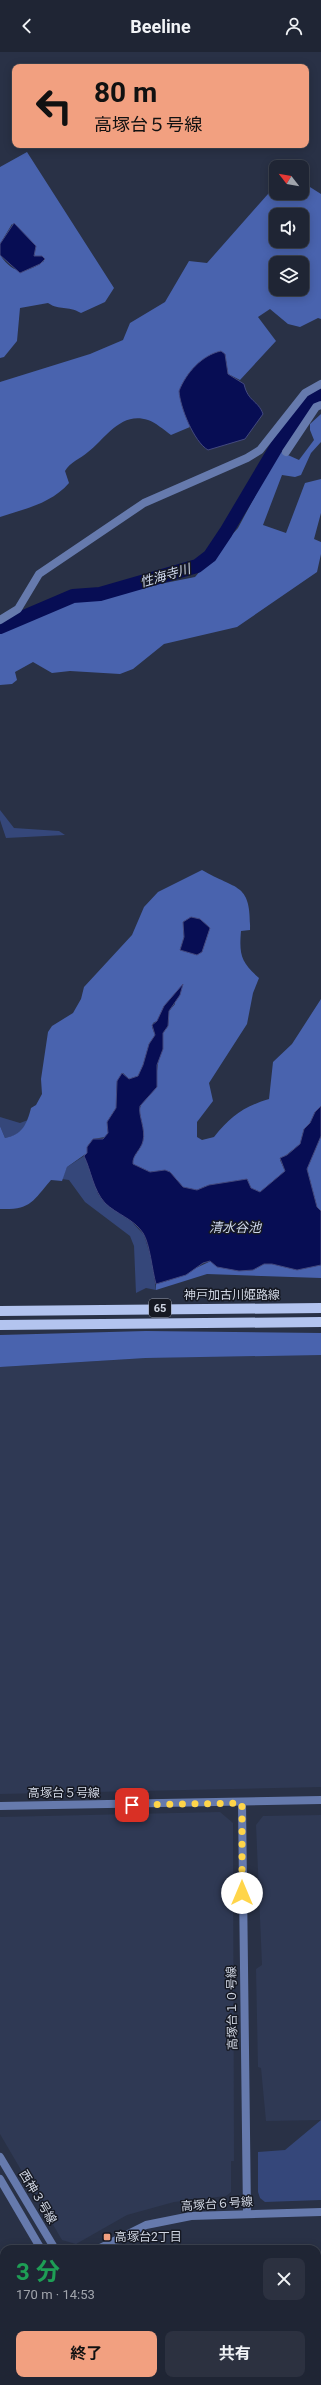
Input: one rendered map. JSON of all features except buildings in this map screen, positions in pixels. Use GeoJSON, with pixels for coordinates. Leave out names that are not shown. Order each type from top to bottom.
{"type":"FeatureCollection","features":[{"type":"Feature","properties":{"kind":"main road","name":"神戸加古川姫路線"},"geometry":{"type":"LineString","coordinates":[[0,1311],[321,1308]]}},
{"type":"Feature","properties":{"kind":"main road","name":"65"},"geometry":{"type":"LineString","coordinates":[[0,1325],[321,1322]]}},
{"type":"Feature","properties":{"kind":"street"},"geometry":{"type":"LineString","coordinates":[[0,620],[18,609],[39,574],[144,504],[247,458],[260,450],[305,393],[321,384]]}},
{"type":"Feature","properties":{"kind":"street"},"geometry":{"type":"LineString","coordinates":[[286,452],[316,407],[321,405]]}},
{"type":"Feature","properties":{"kind":"street","name":"高塚台５号線"},"geometry":{"type":"LineString","coordinates":[[0,1806],[242,1803],[321,1800]]}},
{"type":"Feature","properties":{"kind":"street","name":"高塚台１０号線"},"geometry":{"type":"LineString","coordinates":[[242,1803],[247,2214]]}},
{"type":"Feature","properties":{"kind":"street","name":"西神３号線"},"geometry":{"type":"LineString","coordinates":[[0,2156],[53,2245]]}},
{"type":"Feature","properties":{"kind":"street","name":"西神３号線"},"geometry":{"type":"LineString","coordinates":[[0,2179],[39,2245]]}},
{"type":"Feature","properties":{"kind":"street","name":"高塚台６号線"},"geometry":{"type":"LineString","coordinates":[[106,2245],[146,2225],[191,2216],[321,2212]]}},
{"type":"Feature","properties":{"kind":"shaded area"},"geometry":{"type":"Polygon","coordinates":[[[27,152],[114,288],[105,302],[81,313],[72,309],[56,307],[48,303],[20,308],[17,341],[4,357],[0,358],[0,255],[10,266],[20,270],[31,268],[44,261],[42,256],[34,257],[35,248],[12,224],[0,244],[0,167],[27,152]]]}},
{"type":"Feature","properties":{"kind":"shaded area"},"geometry":{"type":"Polygon","coordinates":[[[309,186],[321,194],[321,319],[318,318],[300,327],[288,324],[270,309],[258,317],[276,341],[240,380],[228,374],[225,354],[180,398],[190,427],[171,435],[157,424],[148,420],[138,418],[122,422],[67,468],[65,471],[69,483],[55,496],[28,508],[0,517],[0,382],[90,354],[123,340],[130,323],[165,302],[189,261],[207,263],[269,193],[269,200],[309,200],[309,186]]]}},
{"type":"Feature","properties":{"kind":"shaded area"},"geometry":{"type":"Polygon","coordinates":[[[321,414],[321,442],[311,453],[301,475],[295,477],[282,475],[263,525],[286,533],[305,483],[321,479],[321,513],[314,539],[321,542],[321,554],[317,572],[237,627],[164,644],[133,669],[120,674],[70,671],[52,673],[33,662],[15,672],[17,680],[12,684],[0,685],[0,633],[75,601],[195,577],[238,528],[279,451],[299,460],[314,440],[310,430],[310,424],[321,414]]]}},
{"type":"Feature","properties":{"kind":"shaded area"},"geometry":{"type":"Polygon","coordinates":[[[0,810],[14,828],[59,831],[65,835],[6,838],[0,820],[0,810]]]}},
{"type":"Feature","properties":{"kind":"shaded area"},"geometry":{"type":"Polygon","coordinates":[[[202,870],[240,890],[245,895],[250,915],[250,930],[241,931],[240,946],[242,958],[248,967],[259,978],[253,993],[247,1024],[209,1083],[213,1101],[197,1122],[197,1137],[202,1140],[214,1137],[226,1123],[238,1113],[252,1105],[269,1099],[273,1062],[292,1044],[321,999],[321,1106],[315,1112],[310,1123],[304,1129],[300,1144],[280,1160],[285,1171],[260,1192],[251,1188],[247,1179],[206,1186],[197,1190],[183,1187],[170,1172],[165,1170],[150,1172],[133,1164],[133,1159],[143,1138],[143,1128],[139,1110],[157,1071],[159,1056],[163,1049],[163,1033],[168,1026],[169,1011],[175,1004],[175,995],[164,1006],[157,1021],[153,1023],[152,1027],[155,1035],[149,1044],[138,1076],[129,1079],[123,1073],[117,1081],[116,1108],[107,1122],[108,1133],[105,1137],[93,1139],[87,1147],[87,1153],[67,1167],[62,1181],[51,1180],[30,1203],[18,1208],[0,1209],[0,1126],[5,1138],[11,1137],[23,1128],[28,1119],[31,1108],[36,1105],[42,1094],[41,1079],[48,1032],[52,1026],[73,1013],[81,999],[84,987],[132,935],[144,907],[158,892],[202,870]],[[191,917],[183,922],[184,937],[180,950],[197,955],[209,927],[201,920],[191,917]]]}},
{"type":"Feature","properties":{"kind":"shaded area"},"geometry":{"type":"Polygon","coordinates":[[[0,1117],[20,1123],[28,1120],[19,1132],[13,1136],[5,1138],[0,1126],[0,1117]]]}},
{"type":"Feature","properties":{"kind":"shaded area"},"geometry":{"type":"Polygon","coordinates":[[[321,1136],[321,1211],[317,1207],[307,1169],[321,1136]]]}},
{"type":"Feature","properties":{"kind":"shaded area"},"geometry":{"type":"Polygon","coordinates":[[[84,1156],[88,1161],[98,1194],[104,1202],[132,1222],[144,1235],[152,1261],[156,1290],[146,1288],[136,1293],[134,1246],[130,1236],[85,1202],[69,1180],[62,1179],[67,1167],[84,1156]]]}},
{"type":"Feature","properties":{"kind":"shaded area"},"geometry":{"type":"Polygon","coordinates":[[[211,1261],[239,1271],[253,1270],[264,1264],[272,1264],[297,1270],[321,1265],[321,1278],[207,1274],[156,1290],[156,1284],[170,1280],[211,1261]]]}},
{"type":"Feature","properties":{"kind":"shaded area"},"geometry":{"type":"Polygon","coordinates":[[[146,1331],[321,1333],[321,1355],[146,1358],[0,1367],[0,1335],[146,1331]]]}},
{"type":"Feature","properties":{"kind":"shaded area"},"geometry":{"type":"Polygon","coordinates":[[[321,1353],[321,1787],[0,1794],[0,1367],[146,1358],[321,1353]]]}},
{"type":"Feature","properties":{"kind":"shaded area"},"geometry":{"type":"Polygon","coordinates":[[[220,1812],[233,1823],[234,2161],[231,2161],[231,2192],[226,2196],[174,2202],[127,2215],[76,2244],[62,2240],[0,2134],[0,1817],[220,1812]]]}},
{"type":"Feature","properties":{"kind":"shaded area"},"geometry":{"type":"Polygon","coordinates":[[[321,1815],[321,2120],[266,2121],[261,2068],[258,2067],[256,1969],[262,1965],[256,1825],[263,1816],[321,1815]]]}},
{"type":"Feature","properties":{"kind":"shaded area"},"geometry":{"type":"Polygon","coordinates":[[[321,2120],[321,2200],[265,2202],[260,2198],[258,2192],[258,2152],[285,2150],[321,2120]]]}},
{"type":"Feature","properties":{"kind":"water"},"geometry":{"type":"Polygon","coordinates":[[[14,223],[36,246],[34,256],[42,256],[45,259],[40,264],[20,273],[0,255],[0,244],[14,223]]]}},
{"type":"Feature","properties":{"kind":"water"},"geometry":{"type":"Polygon","coordinates":[[[221,351],[225,354],[228,374],[244,384],[250,398],[261,409],[263,414],[245,439],[208,450],[198,440],[189,424],[182,406],[179,391],[190,371],[207,356],[221,351]]]}},
{"type":"Feature","properties":{"kind":"water"},"geometry":{"type":"Polygon","coordinates":[[[191,917],[200,919],[210,928],[202,952],[197,955],[180,950],[184,937],[183,922],[191,917]]]}},
{"type":"Feature","properties":{"kind":"water","name":"清水谷池"},"geometry":{"type":"Polygon","coordinates":[[[183,984],[180,995],[169,1011],[168,1026],[163,1033],[163,1049],[157,1065],[157,1087],[140,1106],[144,1136],[142,1144],[134,1158],[133,1164],[150,1172],[165,1170],[170,1172],[183,1187],[197,1190],[209,1185],[247,1179],[251,1188],[260,1192],[285,1171],[280,1158],[287,1155],[300,1144],[304,1129],[310,1123],[315,1112],[321,1106],[321,1136],[307,1169],[317,1207],[321,1211],[321,1265],[297,1270],[272,1264],[264,1264],[253,1270],[239,1271],[217,1267],[210,1261],[203,1263],[186,1275],[156,1284],[149,1250],[143,1233],[130,1220],[105,1203],[95,1186],[84,1156],[87,1153],[87,1147],[93,1139],[103,1139],[108,1133],[107,1122],[116,1108],[117,1081],[122,1073],[129,1079],[138,1076],[149,1044],[155,1035],[152,1025],[157,1021],[164,1006],[183,984]]]}},
{"type":"Feature","properties":{"kind":"waterway","name":"性海寺川"},"geometry":{"type":"LineString","coordinates":[[0,627],[73,596],[100,594],[197,566],[210,556],[277,446],[308,404],[321,396]]}},
{"type":"Feature","properties":{"kind":"place","name":"高塚台2丁目"},"geometry":{"type":"Point","coordinates":[107,2237]}},
{"type":"Feature","properties":{"kind":"route"},"geometry":{"type":"LineString","coordinates":[[132,1805],[242,1803],[242,1893]]}}]}
